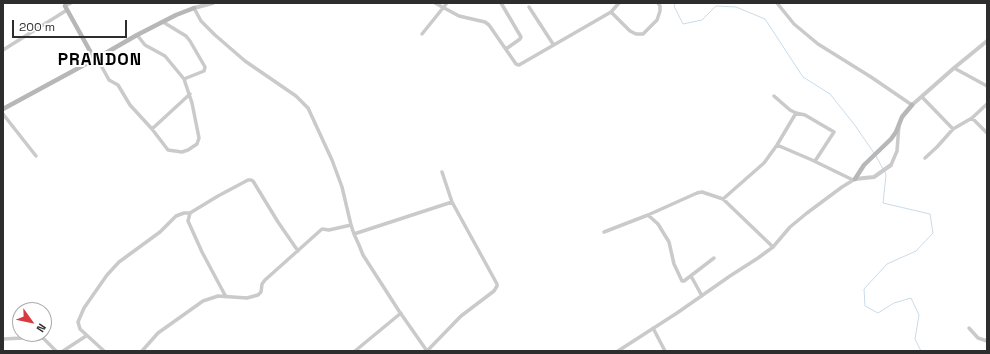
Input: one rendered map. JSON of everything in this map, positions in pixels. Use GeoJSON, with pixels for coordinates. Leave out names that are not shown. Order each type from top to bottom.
{"type":"FeatureCollection","features":[{"type":"Feature","properties":{"kind":"main road"},"geometry":{"type":"LineString","coordinates":[[65,6],[96,59]]}},
{"type":"Feature","properties":{"kind":"main road"},"geometry":{"type":"LineString","coordinates":[[3,109],[137,35],[194,8]]}},
{"type":"Feature","properties":{"kind":"main road"},"geometry":{"type":"LineString","coordinates":[[854,180],[864,165],[888,143],[902,117],[912,105]]}},
{"type":"Feature","properties":{"kind":"street"},"geometry":{"type":"LineString","coordinates":[[3,50],[71,3]]}},
{"type":"Feature","properties":{"kind":"street"},"geometry":{"type":"LineString","coordinates":[[213,3],[194,8],[201,21],[214,35],[245,61],[296,96],[308,108],[338,175],[351,225],[364,255],[377,278],[427,351],[461,316],[494,291],[497,284],[452,202],[442,172]]}},
{"type":"Feature","properties":{"kind":"street"},"geometry":{"type":"LineString","coordinates":[[435,3],[459,16],[485,22],[493,30],[516,64],[519,65],[553,44],[611,12],[619,3]]}},
{"type":"Feature","properties":{"kind":"street"},"geometry":{"type":"LineString","coordinates":[[422,34],[447,3]]}},
{"type":"Feature","properties":{"kind":"street"},"geometry":{"type":"LineString","coordinates":[[501,3],[520,37],[520,39],[506,49]]}},
{"type":"Feature","properties":{"kind":"street"},"geometry":{"type":"LineString","coordinates":[[611,12],[613,12],[630,31],[636,34],[644,34],[657,20],[660,11],[660,6],[658,3]]}},
{"type":"Feature","properties":{"kind":"street"},"geometry":{"type":"LineString","coordinates":[[777,3],[794,24],[818,44],[912,105],[987,41]]}},
{"type":"Feature","properties":{"kind":"street"},"geometry":{"type":"LineString","coordinates":[[529,7],[553,44]]}},
{"type":"Feature","properties":{"kind":"street"},"geometry":{"type":"LineString","coordinates":[[163,22],[183,34],[190,41],[205,67],[204,71],[184,80]]}},
{"type":"Feature","properties":{"kind":"street"},"geometry":{"type":"LineString","coordinates":[[96,59],[109,80],[118,85],[130,105],[152,128],[168,150],[182,152],[188,150],[197,144],[199,138],[190,94],[184,80],[165,56],[145,45],[137,35]]}},
{"type":"Feature","properties":{"kind":"street"},"geometry":{"type":"LineString","coordinates":[[954,68],[987,86]]}},
{"type":"Feature","properties":{"kind":"street"},"geometry":{"type":"LineString","coordinates":[[152,128],[190,94]]}},
{"type":"Feature","properties":{"kind":"street"},"geometry":{"type":"LineString","coordinates":[[774,96],[790,110],[806,115],[834,132],[815,161]]}},
{"type":"Feature","properties":{"kind":"street"},"geometry":{"type":"LineString","coordinates":[[922,97],[953,129]]}},
{"type":"Feature","properties":{"kind":"street"},"geometry":{"type":"LineString","coordinates":[[925,158],[937,148],[953,129],[972,118],[987,104]]}},
{"type":"Feature","properties":{"kind":"street"},"geometry":{"type":"LineString","coordinates":[[723,198],[764,163],[777,145],[796,112]]}},
{"type":"Feature","properties":{"kind":"street"},"geometry":{"type":"LineString","coordinates":[[3,114],[36,156]]}},
{"type":"Feature","properties":{"kind":"street"},"geometry":{"type":"LineString","coordinates":[[972,118],[987,133]]}},
{"type":"Feature","properties":{"kind":"street"},"geometry":{"type":"LineString","coordinates":[[618,351],[773,247],[790,227],[806,213],[854,180],[870,178],[891,165],[898,151],[899,125]]}},
{"type":"Feature","properties":{"kind":"street"},"geometry":{"type":"LineString","coordinates":[[777,145],[854,180]]}},
{"type":"Feature","properties":{"kind":"street"},"geometry":{"type":"LineString","coordinates":[[104,351],[80,329],[78,322],[84,308],[107,275],[119,262],[160,232],[176,216],[184,213],[190,213],[218,196],[248,180],[251,180],[298,251]]}},
{"type":"Feature","properties":{"kind":"street"},"geometry":{"type":"LineString","coordinates":[[604,232],[698,193],[707,193],[718,198],[723,198],[773,247]]}},
{"type":"Feature","properties":{"kind":"street"},"geometry":{"type":"LineString","coordinates":[[354,234],[452,202]]}},
{"type":"Feature","properties":{"kind":"street"},"geometry":{"type":"LineString","coordinates":[[190,213],[188,221],[202,252],[226,297]]}},
{"type":"Feature","properties":{"kind":"street"},"geometry":{"type":"LineString","coordinates":[[648,215],[665,233],[669,242],[674,264],[681,280],[684,281],[692,276],[714,258]]}},
{"type":"Feature","properties":{"kind":"street"},"geometry":{"type":"LineString","coordinates":[[142,351],[158,333],[202,301],[218,296],[247,298],[258,296],[265,280],[322,230],[351,225]]}},
{"type":"Feature","properties":{"kind":"street"},"geometry":{"type":"LineString","coordinates":[[692,276],[702,296]]}},
{"type":"Feature","properties":{"kind":"street"},"geometry":{"type":"LineString","coordinates":[[355,351],[401,313]]}},
{"type":"Feature","properties":{"kind":"street"},"geometry":{"type":"LineString","coordinates":[[653,328],[665,351]]}},
{"type":"Feature","properties":{"kind":"street"},"geometry":{"type":"LineString","coordinates":[[969,328],[978,338],[987,341]]}},
{"type":"Feature","properties":{"kind":"street"},"geometry":{"type":"LineString","coordinates":[[63,351],[86,336]]}},
{"type":"Feature","properties":{"kind":"street"},"geometry":{"type":"LineString","coordinates":[[3,339],[41,337],[56,351]]}},
{"type":"Feature","properties":{"kind":"waterway"},"geometry":{"type":"LineString","coordinates":[[676,3],[674,6],[683,24],[702,20],[716,6],[736,7],[765,19],[803,77],[830,94],[854,124],[874,153]]}},
{"type":"Feature","properties":{"kind":"waterway"},"geometry":{"type":"LineString","coordinates":[[876,156],[883,169]]}},
{"type":"Feature","properties":{"kind":"waterway"},"geometry":{"type":"LineString","coordinates":[[885,172],[883,203],[930,214],[933,233],[916,251],[887,264],[864,289],[865,306],[878,313],[894,303],[911,298],[919,315],[915,339],[921,351]]}},
{"type":"Feature","properties":{"kind":"district","name":"PRANDON"},"geometry":{"type":"Point","coordinates":[100,60]}}]}
